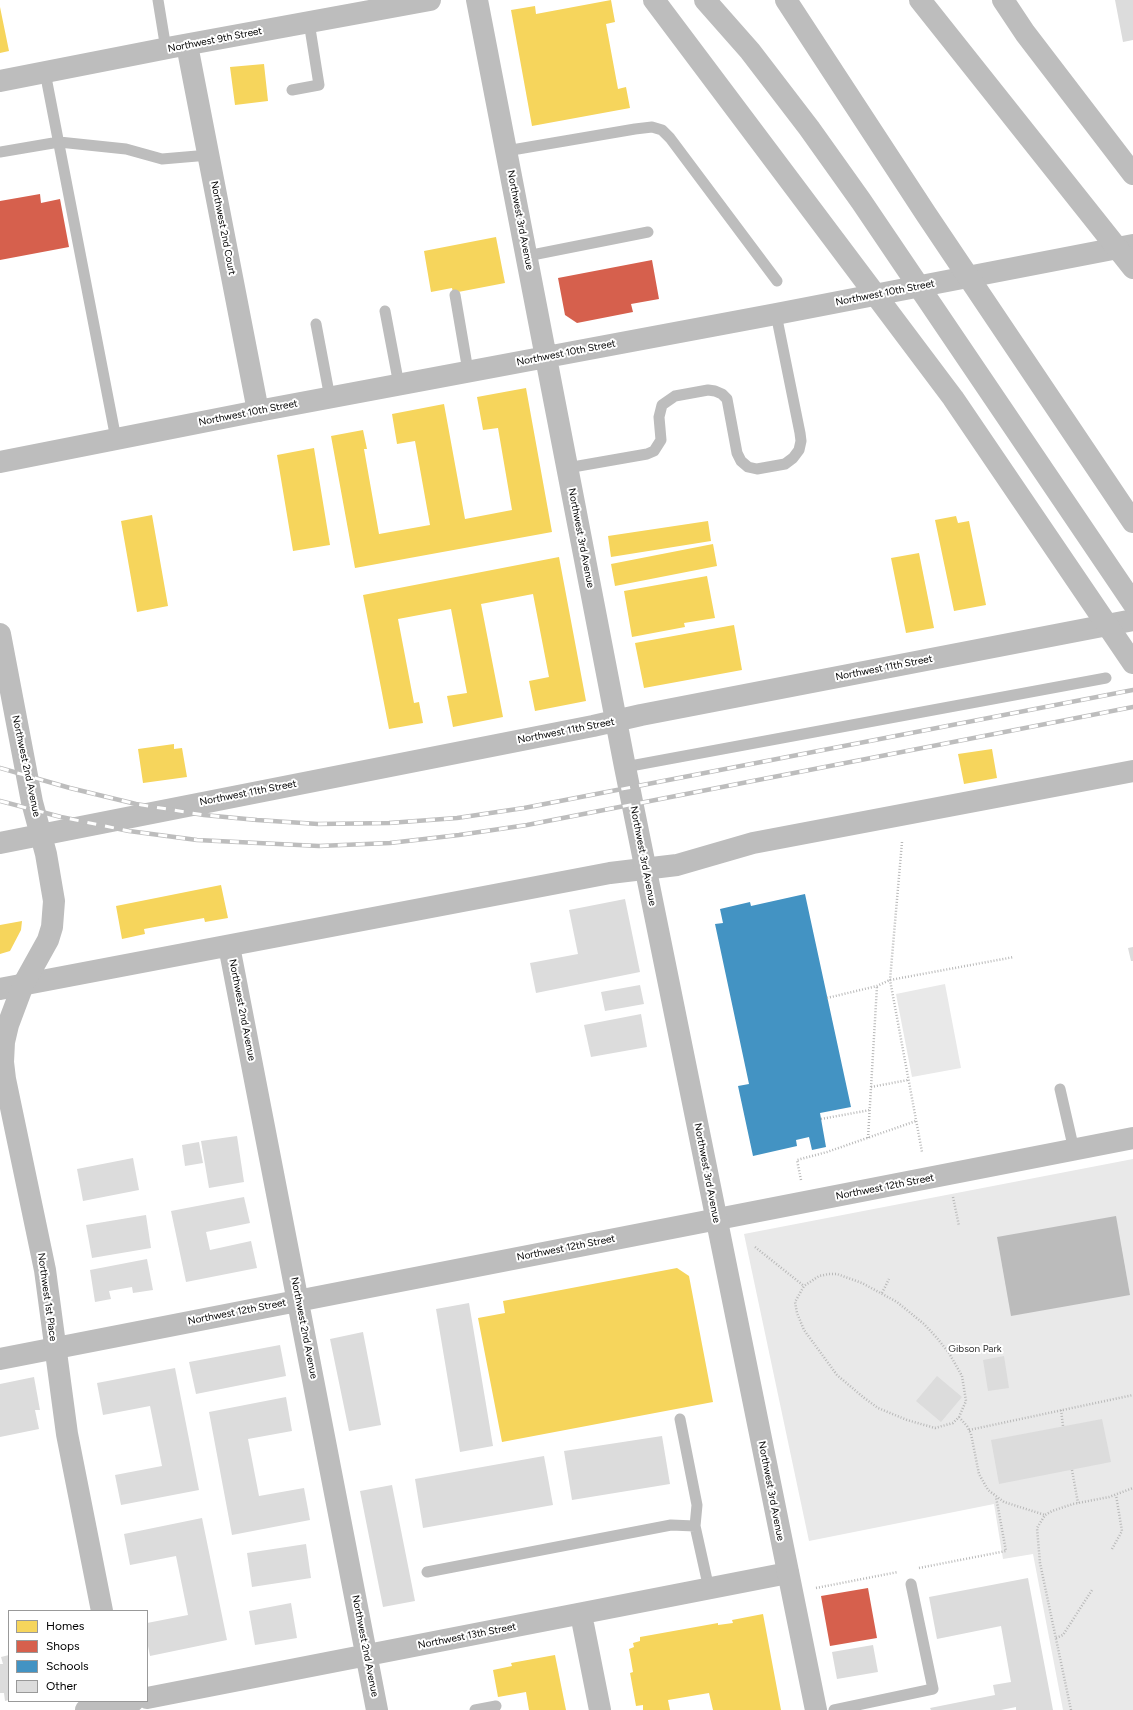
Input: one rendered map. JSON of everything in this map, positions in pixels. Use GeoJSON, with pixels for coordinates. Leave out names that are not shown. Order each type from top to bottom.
{"type":"FeatureCollection","features":[{"type":"Feature","properties":{"kind":"main road","name":"Northwest 9th Street"},"geometry":{"type":"LineString","coordinates":[[0,81],[430,0]]}},
{"type":"Feature","properties":{"kind":"main road","name":"Northwest 3rd Avenue"},"geometry":{"type":"LineString","coordinates":[[477,0],[625,767],[816,1710]]}},
{"type":"Feature","properties":{"kind":"main road"},"geometry":{"type":"LineString","coordinates":[[654,0],[953,398],[1133,663]]}},
{"type":"Feature","properties":{"kind":"main road"},"geometry":{"type":"LineString","coordinates":[[705,0],[776,83],[861,202],[1133,603]]}},
{"type":"Feature","properties":{"kind":"main road"},"geometry":{"type":"LineString","coordinates":[[786,0],[926,214],[1133,522]]}},
{"type":"Feature","properties":{"kind":"main road"},"geometry":{"type":"LineString","coordinates":[[920,0],[1133,268]]}},
{"type":"Feature","properties":{"kind":"main road"},"geometry":{"type":"LineString","coordinates":[[1003,0],[1025,33],[1130,171]]}},
{"type":"Feature","properties":{"kind":"main road","name":"Northwest 2nd Court"},"geometry":{"type":"LineString","coordinates":[[177,47],[209,155],[258,411]]}},
{"type":"Feature","properties":{"kind":"main road","name":"Northwest 10th Street"},"geometry":{"type":"LineString","coordinates":[[0,462],[258,411],[776,314],[1133,245]]}},
{"type":"Feature","properties":{"kind":"main road","name":"Northwest 11th Street"},"geometry":{"type":"LineString","coordinates":[[0,842],[1133,620]]}},
{"type":"Feature","properties":{"kind":"main road","name":"Northwest 2nd Avenue"},"geometry":{"type":"LineString","coordinates":[[0,634],[31,795],[52,884],[54,912],[48,940],[23,985]]}},
{"type":"Feature","properties":{"kind":"main road"},"geometry":{"type":"LineString","coordinates":[[0,989],[610,873],[677,865],[771,839],[1133,771]]}},
{"type":"Feature","properties":{"kind":"main road","name":"Northwest 2nd Avenue"},"geometry":{"type":"LineString","coordinates":[[229,946],[377,1710]]}},
{"type":"Feature","properties":{"kind":"main road","name":"Northwest 1st Place"},"geometry":{"type":"LineString","coordinates":[[23,985],[4,1042],[3,1062],[5,1079],[45,1270],[67,1434],[102,1610]]}},
{"type":"Feature","properties":{"kind":"main road","name":"Northwest 12th Street"},"geometry":{"type":"LineString","coordinates":[[0,1359],[1133,1138]]}},
{"type":"Feature","properties":{"kind":"main road","name":"Northwest 13th Street"},"geometry":{"type":"LineString","coordinates":[[148,1698],[788,1573]]}},
{"type":"Feature","properties":{"kind":"main road"},"geometry":{"type":"LineString","coordinates":[[581,1614],[600,1710]]}},
{"type":"Feature","properties":{"kind":"main road"},"geometry":{"type":"LineString","coordinates":[[86,1710],[124,1704]]}},
{"type":"Feature","properties":{"kind":"lane"},"geometry":{"type":"LineString","coordinates":[[158,0],[177,47]]}},
{"type":"Feature","properties":{"kind":"lane"},"geometry":{"type":"LineString","coordinates":[[292,90],[319,86],[309,22]]}},
{"type":"Feature","properties":{"kind":"lane"},"geometry":{"type":"LineString","coordinates":[[45,72],[116,439]]}},
{"type":"Feature","properties":{"kind":"lane"},"geometry":{"type":"LineString","coordinates":[[506,151],[635,128],[652,127],[662,130],[670,138],[777,281]]}},
{"type":"Feature","properties":{"kind":"lane"},"geometry":{"type":"LineString","coordinates":[[0,152],[59,142],[126,149],[162,159],[209,155]]}},
{"type":"Feature","properties":{"kind":"lane"},"geometry":{"type":"LineString","coordinates":[[527,256],[648,232]]}},
{"type":"Feature","properties":{"kind":"lane"},"geometry":{"type":"LineString","coordinates":[[455,295],[468,371]]}},
{"type":"Feature","properties":{"kind":"lane"},"geometry":{"type":"LineString","coordinates":[[385,311],[399,385]]}},
{"type":"Feature","properties":{"kind":"lane"},"geometry":{"type":"LineString","coordinates":[[567,468],[647,454],[654,451],[661,440],[659,417],[662,405],[675,396],[708,390],[722,394],[727,399],[737,453],[741,461],[748,467],[757,469],[785,464],[793,458],[800,446],[800,433],[776,314]]}},
{"type":"Feature","properties":{"kind":"lane"},"geometry":{"type":"LineString","coordinates":[[316,324],[330,398]]}},
{"type":"Feature","properties":{"kind":"lane"},"geometry":{"type":"LineString","coordinates":[[625,767],[1106,678]]}},
{"type":"Feature","properties":{"kind":"lane"},"geometry":{"type":"LineString","coordinates":[[1060,1089],[1074,1150]]}},
{"type":"Feature","properties":{"kind":"lane"},"geometry":{"type":"LineString","coordinates":[[680,1419],[697,1505],[695,1526],[709,1588]]}},
{"type":"Feature","properties":{"kind":"lane"},"geometry":{"type":"LineString","coordinates":[[427,1572],[671,1525],[695,1526]]}},
{"type":"Feature","properties":{"kind":"lane"},"geometry":{"type":"LineString","coordinates":[[834,1710],[932,1688],[911,1584]]}},
{"type":"Feature","properties":{"kind":"lane"},"geometry":{"type":"LineString","coordinates":[[475,1710],[496,1706]]}},
{"type":"Feature","properties":{"kind":"path"},"geometry":{"type":"LineString","coordinates":[[902,842],[890,980],[922,1152]]}},
{"type":"Feature","properties":{"kind":"path"},"geometry":{"type":"LineString","coordinates":[[827,998],[877,986],[890,980],[1014,957]]}},
{"type":"Feature","properties":{"kind":"path"},"geometry":{"type":"LineString","coordinates":[[868,1138],[877,986]]}},
{"type":"Feature","properties":{"kind":"path"},"geometry":{"type":"LineString","coordinates":[[871,1087],[908,1080]]}},
{"type":"Feature","properties":{"kind":"path"},"geometry":{"type":"LineString","coordinates":[[821,1119],[870,1110]]}},
{"type":"Feature","properties":{"kind":"path"},"geometry":{"type":"LineString","coordinates":[[801,1180],[797,1160],[827,1152],[916,1121]]}},
{"type":"Feature","properties":{"kind":"path"},"geometry":{"type":"LineString","coordinates":[[954,1197],[959,1226]]}},
{"type":"Feature","properties":{"kind":"path"},"geometry":{"type":"LineString","coordinates":[[755,1247],[804,1286]]}},
{"type":"Feature","properties":{"kind":"path"},"geometry":{"type":"LineString","coordinates":[[837,1274],[862,1283],[882,1293],[909,1310],[924,1324],[949,1353],[962,1376],[966,1401],[959,1417],[945,1426],[935,1428],[925,1426],[878,1408],[854,1390],[825,1360],[800,1323],[796,1313],[796,1302],[804,1286],[819,1276],[837,1274]]}},
{"type":"Feature","properties":{"kind":"path"},"geometry":{"type":"LineString","coordinates":[[882,1293],[889,1279]]}},
{"type":"Feature","properties":{"kind":"path"},"geometry":{"type":"LineString","coordinates":[[969,1430],[1133,1396]]}},
{"type":"Feature","properties":{"kind":"path"},"geometry":{"type":"LineString","coordinates":[[1061,1410],[1064,1426]]}},
{"type":"Feature","properties":{"kind":"path"},"geometry":{"type":"LineString","coordinates":[[959,1417],[969,1430],[982,1483],[996,1497],[1010,1504],[1045,1515]]}},
{"type":"Feature","properties":{"kind":"path"},"geometry":{"type":"LineString","coordinates":[[1072,1470],[1078,1503]]}},
{"type":"Feature","properties":{"kind":"path"},"geometry":{"type":"LineString","coordinates":[[1071,1710],[1036,1538],[1037,1528],[1045,1515],[1052,1511],[1078,1503],[1116,1495],[1133,1488]]}},
{"type":"Feature","properties":{"kind":"path"},"geometry":{"type":"LineString","coordinates":[[1112,1549],[1122,1531],[1116,1495]]}},
{"type":"Feature","properties":{"kind":"path"},"geometry":{"type":"LineString","coordinates":[[912,1569],[1006,1551],[996,1497]]}},
{"type":"Feature","properties":{"kind":"path"},"geometry":{"type":"LineString","coordinates":[[816,1588],[904,1571]]}},
{"type":"Feature","properties":{"kind":"path"},"geometry":{"type":"LineString","coordinates":[[1056,1638],[1063,1635],[1092,1590]]}},
{"type":"Feature","properties":{"kind":"green space"},"geometry":{"type":"Polygon","coordinates":[[[945,984],[961,1068],[912,1077],[896,994],[945,984]]]}},
{"type":"Feature","properties":{"kind":"green space","name":"Gibson Park"},"geometry":{"type":"Polygon","coordinates":[[[1133,1159],[1133,1710],[1063,1710],[1033,1554],[1003,1559],[994,1504],[809,1541],[744,1234],[1133,1159]]]}},
{"type":"Feature","properties":{"kind":"shaded area"},"geometry":{"type":"Polygon","coordinates":[[[1116,1216],[1130,1295],[1011,1316],[997,1237],[1116,1216]]]}},
{"type":"Feature","properties":{"kind":"building: Homes"},"geometry":{"type":"Polygon","coordinates":[[[611,0],[615,22],[606,24],[618,89],[626,87],[630,108],[532,126],[511,10],[535,6],[536,14],[611,0]]]}},
{"type":"Feature","properties":{"kind":"building: Homes"},"geometry":{"type":"Polygon","coordinates":[[[0,7],[9,51],[0,53],[0,7]]]}},
{"type":"Feature","properties":{"kind":"building: Homes"},"geometry":{"type":"Polygon","coordinates":[[[264,64],[268,101],[235,105],[230,67],[264,64]]]}},
{"type":"Feature","properties":{"kind":"building: Homes"},"geometry":{"type":"Polygon","coordinates":[[[496,237],[505,283],[453,293],[452,288],[431,292],[424,251],[496,237]]]}},
{"type":"Feature","properties":{"kind":"building: Homes"},"geometry":{"type":"Polygon","coordinates":[[[526,388],[552,532],[355,568],[331,436],[363,430],[367,449],[364,449],[379,534],[430,525],[415,441],[397,444],[392,414],[444,404],[465,519],[512,510],[498,428],[483,430],[477,397],[526,388]]]}},
{"type":"Feature","properties":{"kind":"building: Homes"},"geometry":{"type":"Polygon","coordinates":[[[314,448],[330,545],[293,551],[277,455],[314,448]]]}},
{"type":"Feature","properties":{"kind":"building: Homes"},"geometry":{"type":"Polygon","coordinates":[[[152,515],[168,606],[137,612],[121,521],[152,515]]]}},
{"type":"Feature","properties":{"kind":"building: Homes"},"geometry":{"type":"Polygon","coordinates":[[[956,516],[958,523],[969,521],[986,605],[954,611],[935,520],[956,516]]]}},
{"type":"Feature","properties":{"kind":"building: Homes"},"geometry":{"type":"Polygon","coordinates":[[[708,521],[711,541],[611,557],[608,536],[708,521]]]}},
{"type":"Feature","properties":{"kind":"building: Homes"},"geometry":{"type":"Polygon","coordinates":[[[713,544],[717,566],[615,586],[611,564],[713,544]]]}},
{"type":"Feature","properties":{"kind":"building: Homes"},"geometry":{"type":"Polygon","coordinates":[[[919,553],[934,628],[906,633],[891,558],[919,553]]]}},
{"type":"Feature","properties":{"kind":"building: Homes"},"geometry":{"type":"Polygon","coordinates":[[[559,557],[586,701],[535,711],[529,681],[549,677],[533,594],[481,604],[503,717],[453,727],[447,696],[467,693],[451,609],[398,619],[414,703],[419,702],[423,723],[389,729],[363,595],[559,557]]]}},
{"type":"Feature","properties":{"kind":"building: Homes"},"geometry":{"type":"Polygon","coordinates":[[[707,576],[715,618],[684,623],[685,627],[632,637],[624,591],[707,576]]]}},
{"type":"Feature","properties":{"kind":"building: Homes"},"geometry":{"type":"Polygon","coordinates":[[[734,625],[742,670],[644,688],[635,643],[734,625]]]}},
{"type":"Feature","properties":{"kind":"building: Homes"},"geometry":{"type":"Polygon","coordinates":[[[174,744],[174,749],[182,748],[187,777],[143,783],[138,749],[174,744]]]}},
{"type":"Feature","properties":{"kind":"building: Homes"},"geometry":{"type":"Polygon","coordinates":[[[992,749],[997,778],[964,784],[958,754],[992,749]]]}},
{"type":"Feature","properties":{"kind":"building: Homes"},"geometry":{"type":"Polygon","coordinates":[[[221,885],[228,918],[205,922],[204,918],[144,929],[145,934],[122,939],[116,906],[221,885]]]}},
{"type":"Feature","properties":{"kind":"building: Homes"},"geometry":{"type":"Polygon","coordinates":[[[22,921],[21,930],[10,951],[0,954],[0,925],[22,921]]]}},
{"type":"Feature","properties":{"kind":"building: Homes"},"geometry":{"type":"Polygon","coordinates":[[[677,1268],[689,1276],[713,1402],[502,1442],[478,1318],[505,1313],[503,1301],[677,1268]]]}},
{"type":"Feature","properties":{"kind":"building: Homes"},"geometry":{"type":"Polygon","coordinates":[[[763,1614],[781,1710],[713,1710],[709,1693],[668,1700],[670,1710],[643,1710],[643,1705],[636,1706],[630,1673],[633,1672],[629,1649],[634,1647],[633,1643],[640,1641],[640,1637],[718,1623],[718,1625],[733,1623],[732,1620],[763,1614]]]}},
{"type":"Feature","properties":{"kind":"building: Homes"},"geometry":{"type":"Polygon","coordinates":[[[555,1655],[566,1710],[529,1710],[526,1692],[498,1697],[493,1670],[512,1666],[511,1663],[555,1655]]]}},
{"type":"Feature","properties":{"kind":"building: Shops"},"geometry":{"type":"Polygon","coordinates":[[[40,194],[41,203],[60,199],[69,247],[0,260],[0,201],[40,194]]]}},
{"type":"Feature","properties":{"kind":"building: Shops"},"geometry":{"type":"Polygon","coordinates":[[[652,260],[659,299],[631,304],[633,312],[577,323],[565,315],[558,278],[652,260]]]}},
{"type":"Feature","properties":{"kind":"building: Shops"},"geometry":{"type":"Polygon","coordinates":[[[868,1588],[877,1638],[830,1646],[821,1596],[868,1588]]]}},
{"type":"Feature","properties":{"kind":"building: Schools"},"geometry":{"type":"Polygon","coordinates":[[[805,894],[851,1107],[820,1113],[826,1147],[812,1150],[809,1137],[796,1140],[797,1146],[753,1156],[738,1086],[749,1084],[715,924],[723,923],[720,909],[750,902],[751,906],[805,894]]]}},
{"type":"Feature","properties":{"kind":"building: Other"},"geometry":{"type":"Polygon","coordinates":[[[1115,0],[1133,0],[1133,40],[1123,42],[1115,0]]]}},
{"type":"Feature","properties":{"kind":"building: Other"},"geometry":{"type":"Polygon","coordinates":[[[625,899],[640,972],[536,993],[530,963],[578,954],[569,910],[625,899]]]}},
{"type":"Feature","properties":{"kind":"building: Other"},"geometry":{"type":"Polygon","coordinates":[[[1133,947],[1133,961],[1131,961],[1128,948],[1133,947]]]}},
{"type":"Feature","properties":{"kind":"building: Other"},"geometry":{"type":"Polygon","coordinates":[[[640,985],[644,1004],[605,1011],[601,992],[640,985]]]}},
{"type":"Feature","properties":{"kind":"building: Other"},"geometry":{"type":"Polygon","coordinates":[[[641,1014],[647,1047],[591,1057],[584,1025],[641,1014]]]}},
{"type":"Feature","properties":{"kind":"building: Other"},"geometry":{"type":"Polygon","coordinates":[[[237,1136],[244,1182],[209,1188],[201,1141],[237,1136]]]}},
{"type":"Feature","properties":{"kind":"building: Other"},"geometry":{"type":"Polygon","coordinates":[[[199,1142],[203,1163],[185,1166],[182,1145],[199,1142]]]}},
{"type":"Feature","properties":{"kind":"building: Other"},"geometry":{"type":"Polygon","coordinates":[[[133,1158],[139,1190],[83,1201],[77,1169],[133,1158]]]}},
{"type":"Feature","properties":{"kind":"building: Other"},"geometry":{"type":"Polygon","coordinates":[[[244,1197],[250,1223],[206,1232],[210,1250],[251,1241],[257,1268],[186,1282],[171,1211],[244,1197]]]}},
{"type":"Feature","properties":{"kind":"building: Other"},"geometry":{"type":"Polygon","coordinates":[[[146,1215],[151,1248],[92,1258],[86,1225],[146,1215]]]}},
{"type":"Feature","properties":{"kind":"building: Other"},"geometry":{"type":"Polygon","coordinates":[[[147,1259],[153,1290],[133,1293],[132,1287],[109,1291],[111,1299],[95,1302],[90,1270],[147,1259]]]}},
{"type":"Feature","properties":{"kind":"building: Other"},"geometry":{"type":"Polygon","coordinates":[[[469,1303],[493,1446],[460,1452],[436,1309],[469,1303]]]}},
{"type":"Feature","properties":{"kind":"building: Other"},"geometry":{"type":"Polygon","coordinates":[[[363,1332],[381,1425],[349,1431],[330,1339],[363,1332]]]}},
{"type":"Feature","properties":{"kind":"building: Other"},"geometry":{"type":"Polygon","coordinates":[[[280,1345],[286,1376],[196,1394],[189,1362],[280,1345]]]}},
{"type":"Feature","properties":{"kind":"building: Other"},"geometry":{"type":"Polygon","coordinates":[[[1004,1356],[1009,1388],[988,1391],[983,1360],[1004,1356]]]}},
{"type":"Feature","properties":{"kind":"building: Other"},"geometry":{"type":"Polygon","coordinates":[[[175,1368],[199,1490],[121,1505],[115,1475],[162,1466],[150,1406],[103,1415],[97,1383],[175,1368]]]}},
{"type":"Feature","properties":{"kind":"building: Other"},"geometry":{"type":"Polygon","coordinates":[[[937,1376],[962,1397],[941,1422],[916,1401],[937,1376]]]}},
{"type":"Feature","properties":{"kind":"building: Other"},"geometry":{"type":"Polygon","coordinates":[[[34,1377],[40,1410],[35,1410],[39,1429],[0,1437],[0,1384],[34,1377]]]}},
{"type":"Feature","properties":{"kind":"building: Other"},"geometry":{"type":"Polygon","coordinates":[[[286,1397],[292,1431],[248,1439],[259,1496],[304,1488],[310,1520],[232,1535],[209,1412],[286,1397]]]}},
{"type":"Feature","properties":{"kind":"building: Other"},"geometry":{"type":"Polygon","coordinates":[[[1102,1419],[1111,1462],[999,1484],[991,1440],[1102,1419]]]}},
{"type":"Feature","properties":{"kind":"building: Other"},"geometry":{"type":"Polygon","coordinates":[[[662,1436],[670,1484],[572,1500],[564,1451],[662,1436]]]}},
{"type":"Feature","properties":{"kind":"building: Other"},"geometry":{"type":"Polygon","coordinates":[[[544,1456],[553,1505],[423,1528],[415,1479],[544,1456]]]}},
{"type":"Feature","properties":{"kind":"building: Other"},"geometry":{"type":"Polygon","coordinates":[[[392,1485],[415,1601],[383,1607],[360,1491],[392,1485]]]}},
{"type":"Feature","properties":{"kind":"building: Other"},"geometry":{"type":"Polygon","coordinates":[[[202,1518],[227,1640],[150,1656],[148,1646],[148,1623],[188,1615],[176,1556],[130,1565],[124,1534],[202,1518]]]}},
{"type":"Feature","properties":{"kind":"building: Other"},"geometry":{"type":"Polygon","coordinates":[[[306,1544],[311,1578],[252,1587],[247,1553],[306,1544]]]}},
{"type":"Feature","properties":{"kind":"building: Other"},"geometry":{"type":"Polygon","coordinates":[[[1028,1578],[1053,1710],[1016,1710],[1016,1707],[1001,1710],[931,1710],[930,1708],[995,1695],[993,1685],[1011,1682],[1001,1626],[937,1639],[929,1597],[1028,1578]]]}},
{"type":"Feature","properties":{"kind":"building: Other"},"geometry":{"type":"Polygon","coordinates":[[[291,1603],[297,1638],[255,1645],[249,1611],[291,1603]]]}},
{"type":"Feature","properties":{"kind":"building: Other"},"geometry":{"type":"Polygon","coordinates":[[[873,1645],[878,1672],[837,1679],[832,1652],[873,1645]]]}},
{"type":"Feature","properties":{"kind":"building: Other"},"geometry":{"type":"Polygon","coordinates":[[[8,1655],[8,1700],[5,1701],[4,1693],[0,1693],[0,1664],[3,1664],[1,1657],[8,1655]]]}},
{"type":"Feature","properties":{"kind":"railway"},"geometry":{"type":"LineString","coordinates":[[0,768],[70,788],[136,804],[204,815],[318,824],[389,823],[457,818],[524,808],[1133,690]]}},
{"type":"Feature","properties":{"kind":"railway"},"geometry":{"type":"LineString","coordinates":[[0,801],[61,817],[129,831],[197,840],[319,846],[390,843],[527,825],[1133,707]]}}]}
